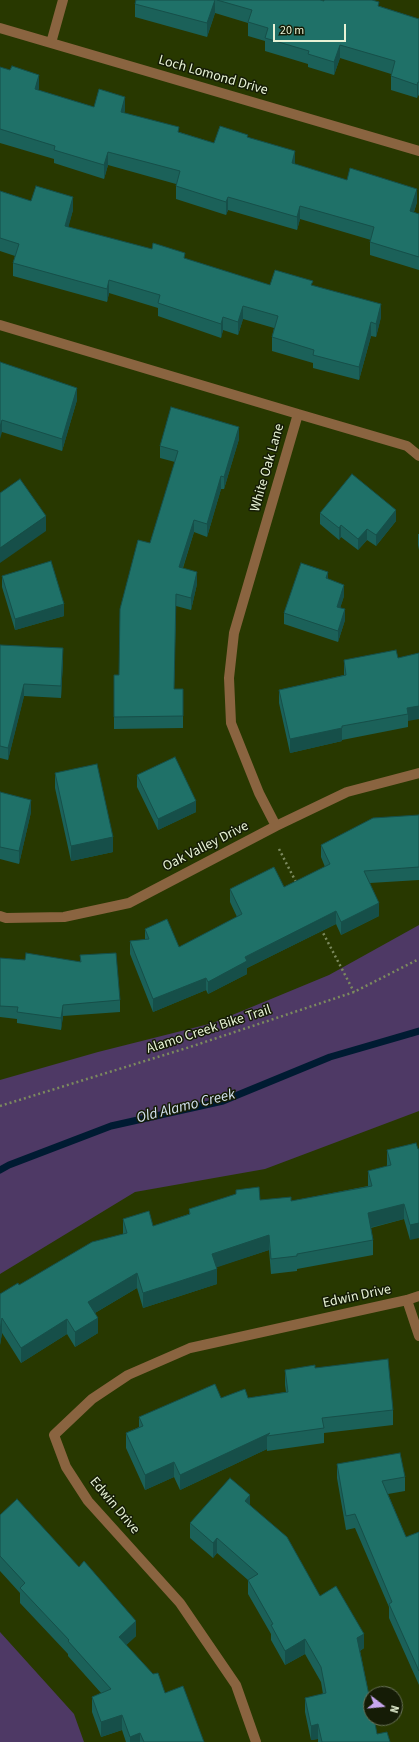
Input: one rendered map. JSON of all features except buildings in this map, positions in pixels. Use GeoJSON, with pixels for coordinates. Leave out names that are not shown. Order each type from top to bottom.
{"type":"FeatureCollection","features":[{"type":"Feature","properties":{"kind":"street"},"geometry":{"type":"LineString","coordinates":[[51,43],[63,0]]}},
{"type":"Feature","properties":{"kind":"street","name":"Loch Lomond Drive"},"geometry":{"type":"LineString","coordinates":[[0,28],[419,151]]}},
{"type":"Feature","properties":{"kind":"street","name":"White Oak Lane"},"geometry":{"type":"LineString","coordinates":[[0,325],[298,414],[234,633],[229,678],[232,723],[259,793],[276,826]]}},
{"type":"Feature","properties":{"kind":"street"},"geometry":{"type":"LineString","coordinates":[[298,414],[407,446],[419,456]]}},
{"type":"Feature","properties":{"kind":"street","name":"Oak Valley Drive"},"geometry":{"type":"LineString","coordinates":[[0,916],[6,918],[64,916],[129,903],[276,826],[347,792],[419,773]]}},
{"type":"Feature","properties":{"kind":"street","name":"Edwin Drive"},"geometry":{"type":"LineString","coordinates":[[256,1742],[236,1685],[180,1603],[88,1501],[66,1467],[54,1435],[92,1398],[128,1375],[190,1348],[407,1300],[419,1296]]}},
{"type":"Feature","properties":{"kind":"street"},"geometry":{"type":"LineString","coordinates":[[407,1300],[419,1336]]}},
{"type":"Feature","properties":{"kind":"path"},"geometry":{"type":"LineString","coordinates":[[279,849],[300,890]]}},
{"type":"Feature","properties":{"kind":"path"},"geometry":{"type":"LineString","coordinates":[[318,924],[354,992]]}},
{"type":"Feature","properties":{"kind":"path","name":"Alamo Creek Bike Trail"},"geometry":{"type":"LineString","coordinates":[[0,1106],[190,1048],[354,992],[419,959]]}},
{"type":"Feature","properties":{"kind":"shaded area"},"geometry":{"type":"Polygon","coordinates":[[[419,925],[419,1111],[265,1169],[135,1192],[0,1274],[0,1080],[98,1052],[213,1023],[329,975],[419,925]]]}},
{"type":"Feature","properties":{"kind":"shaded area"},"geometry":{"type":"Polygon","coordinates":[[[0,1632],[74,1714],[84,1742],[0,1742],[0,1632]]]}},
{"type":"Feature","properties":{"kind":"waterway","name":"Old Alamo Creek"},"geometry":{"type":"LineString","coordinates":[[0,1170],[9,1165],[111,1126],[223,1101],[330,1057],[419,1031]]}}]}
